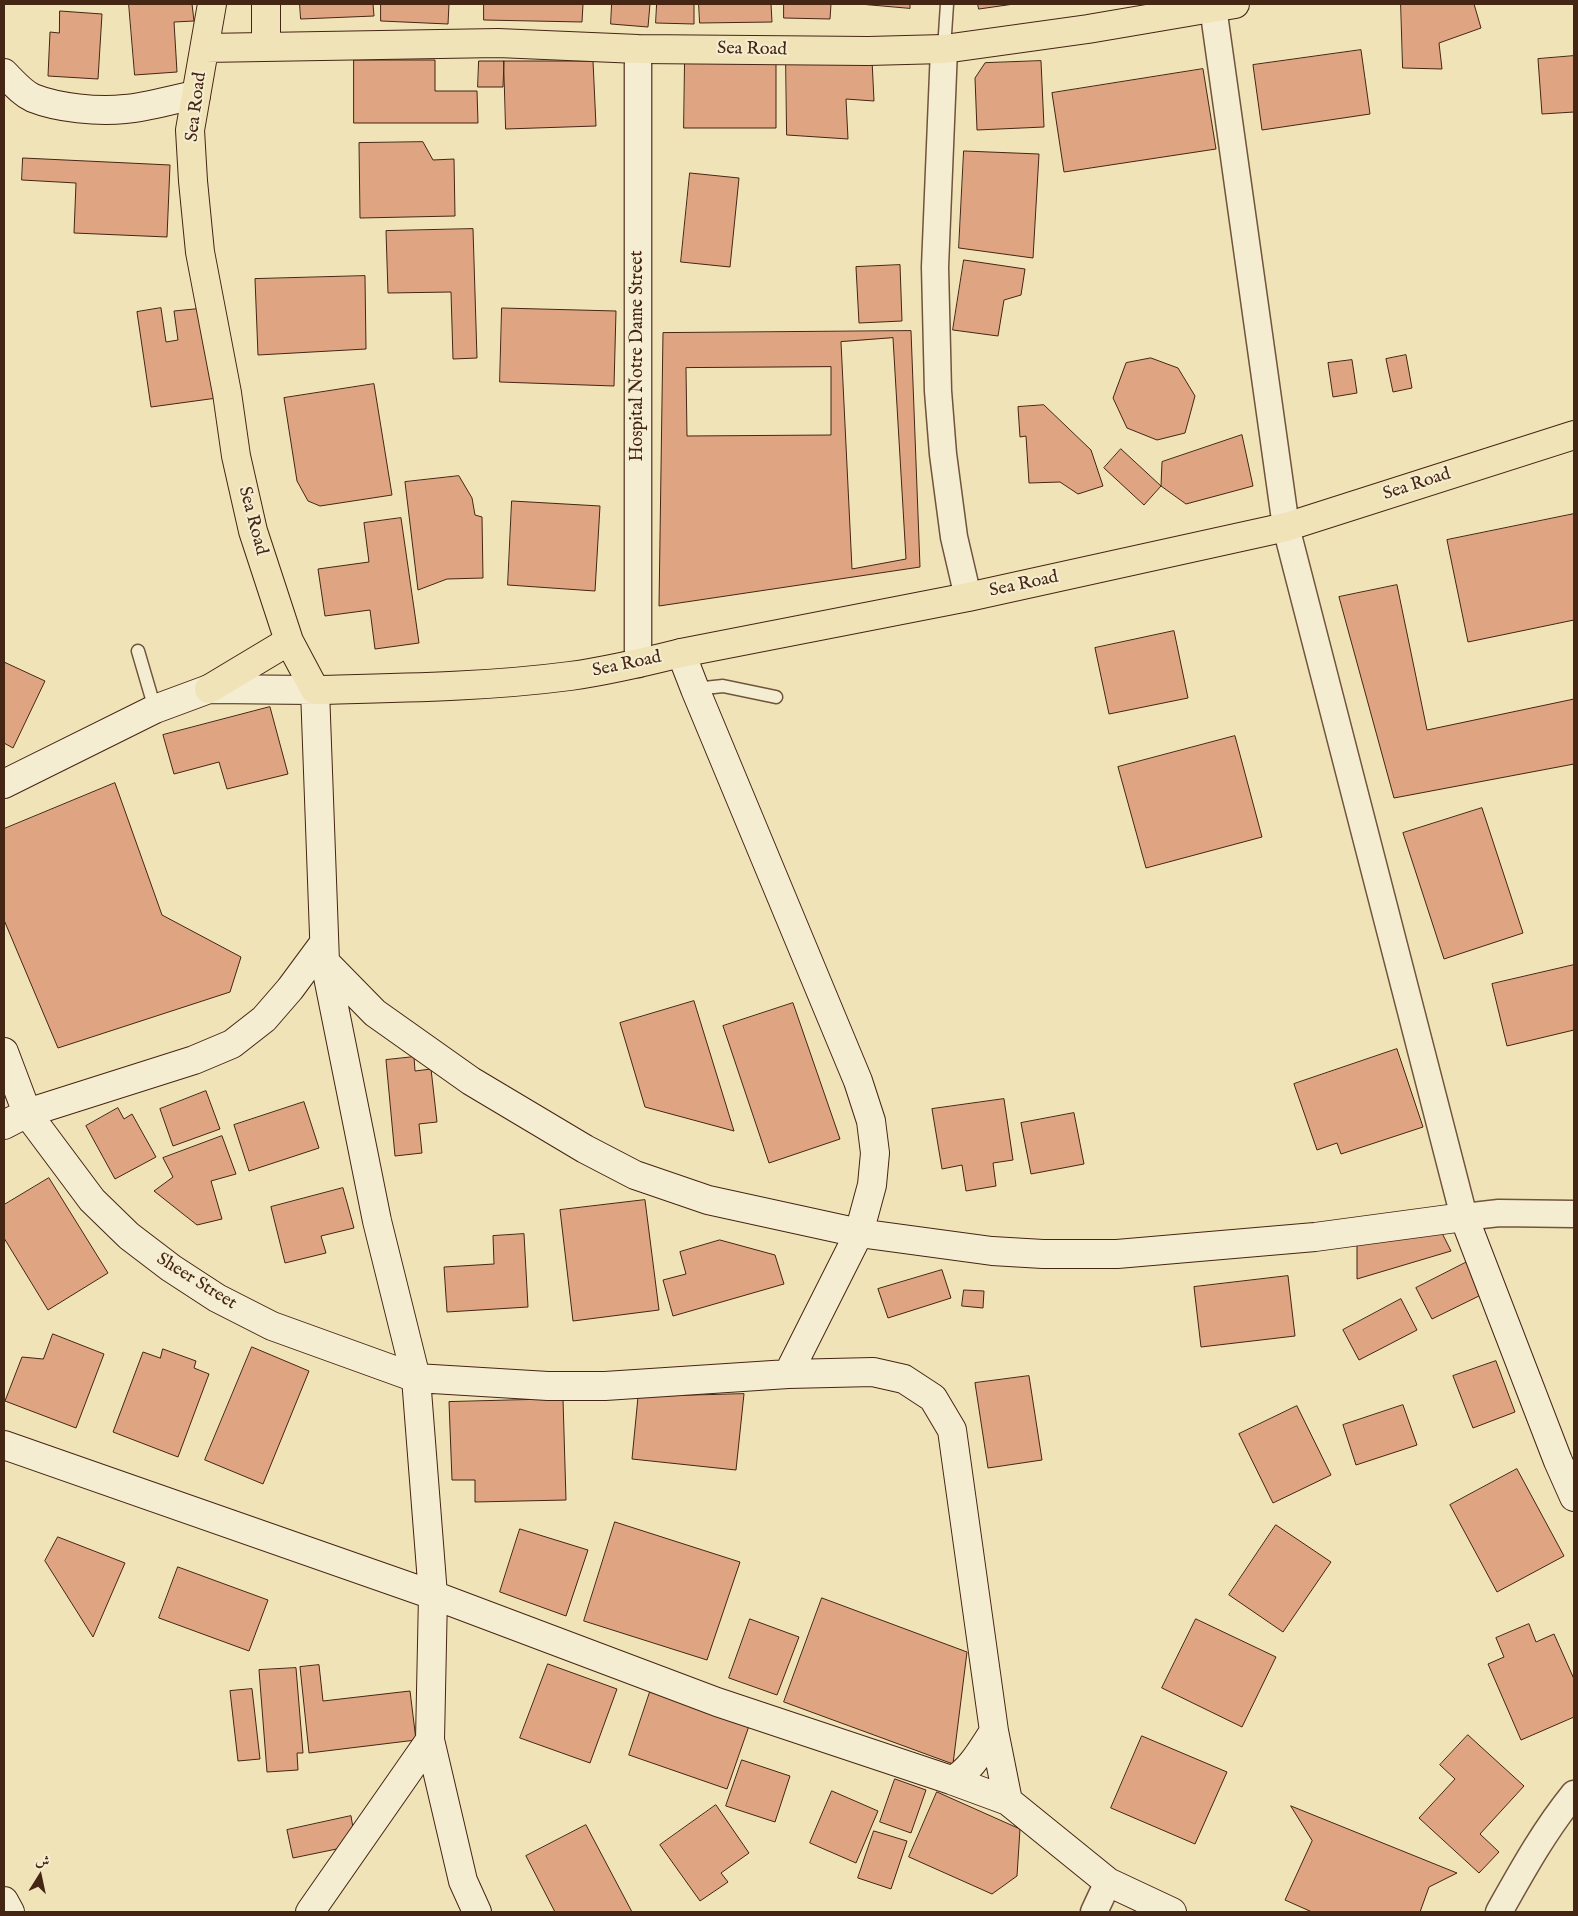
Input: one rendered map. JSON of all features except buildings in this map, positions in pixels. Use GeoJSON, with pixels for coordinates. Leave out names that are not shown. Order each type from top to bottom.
{"type":"FeatureCollection","features":[{"type":"Feature","properties":{"kind":"main road","name":"Sea Road"},"geometry":{"type":"LineString","coordinates":[[212,4],[190,130],[192,181],[200,252],[236,456],[253,531],[289,641],[315,690],[482,684],[570,676],[638,664],[681,652],[968,597],[1286,528],[1574,435]]}},
{"type":"Feature","properties":{"kind":"main road"},"geometry":{"type":"LineString","coordinates":[[266,4],[266,46]]}},
{"type":"Feature","properties":{"kind":"main road","name":"Sea Road"},"geometry":{"type":"LineString","coordinates":[[205,48],[498,44],[638,49],[859,51],[944,49],[1088,29],[1224,6]]}},
{"type":"Feature","properties":{"kind":"main road"},"geometry":{"type":"LineString","coordinates":[[209,689],[289,641]]}},
{"type":"Feature","properties":{"kind":"street"},"geometry":{"type":"LineString","coordinates":[[1224,6],[1286,528],[1464,1217],[1558,1461],[1574,1497]]}},
{"type":"Feature","properties":{"kind":"street","name":"Hospital Notre Dame Street"},"geometry":{"type":"LineString","coordinates":[[638,49],[638,664]]}},
{"type":"Feature","properties":{"kind":"street"},"geometry":{"type":"LineString","coordinates":[[944,49],[935,267],[938,391],[945,472],[954,537],[968,597]]}},
{"type":"Feature","properties":{"kind":"street"},"geometry":{"type":"LineString","coordinates":[[4,73],[32,98],[53,104],[107,110],[125,109],[196,95]]}},
{"type":"Feature","properties":{"kind":"street"},"geometry":{"type":"LineString","coordinates":[[144,106],[177,117],[190,130]]}},
{"type":"Feature","properties":{"kind":"street"},"geometry":{"type":"LineString","coordinates":[[681,652],[858,1082],[871,1121],[875,1154],[872,1185],[859,1233],[788,1374]]}},
{"type":"Feature","properties":{"kind":"street"},"geometry":{"type":"LineString","coordinates":[[4,784],[155,709],[209,689],[315,690],[324,952],[377,1221],[416,1378],[433,1595],[430,1740],[463,1881],[477,1912]]}},
{"type":"Feature","properties":{"kind":"street"},"geometry":{"type":"LineString","coordinates":[[324,952],[375,1013],[471,1081],[585,1149],[635,1175],[708,1200],[859,1233],[992,1251],[1043,1254],[1117,1254],[1315,1237],[1499,1213],[1574,1214]]}},
{"type":"Feature","properties":{"kind":"street"},"geometry":{"type":"LineString","coordinates":[[15,1119],[194,1060],[232,1044],[264,1020],[324,952]]}},
{"type":"Feature","properties":{"kind":"street","name":"Sheer Street"},"geometry":{"type":"LineString","coordinates":[[4,1052],[15,1119],[92,1200],[129,1236],[172,1268],[217,1298],[272,1326],[416,1378],[548,1386],[605,1386],[788,1374],[873,1372],[904,1379],[932,1398],[952,1430],[994,1731],[1008,1801]]}},
{"type":"Feature","properties":{"kind":"street"},"geometry":{"type":"LineString","coordinates":[[4,1445],[433,1595],[717,1702],[951,1780],[1008,1801],[1108,1882],[1172,1912]]}},
{"type":"Feature","properties":{"kind":"street"},"geometry":{"type":"LineString","coordinates":[[951,1780],[957,1778],[976,1758],[994,1731]]}},
{"type":"Feature","properties":{"kind":"street"},"geometry":{"type":"LineString","coordinates":[[310,1912],[430,1740]]}},
{"type":"Feature","properties":{"kind":"street"},"geometry":{"type":"LineString","coordinates":[[1499,1912],[1525,1864],[1548,1828],[1574,1794]]}},
{"type":"Feature","properties":{"kind":"street"},"geometry":{"type":"LineString","coordinates":[[1094,1912],[1108,1882]]}},
{"type":"Feature","properties":{"kind":"street"},"geometry":{"type":"LineString","coordinates":[[4,1901],[10,1912]]}},
{"type":"Feature","properties":{"kind":"lane"},"geometry":{"type":"LineString","coordinates":[[944,49],[948,4]]}},
{"type":"Feature","properties":{"kind":"lane"},"geometry":{"type":"LineString","coordinates":[[138,651],[155,709]]}},
{"type":"Feature","properties":{"kind":"lane"},"geometry":{"type":"LineString","coordinates":[[695,689],[723,686],[776,697]]}}]}
